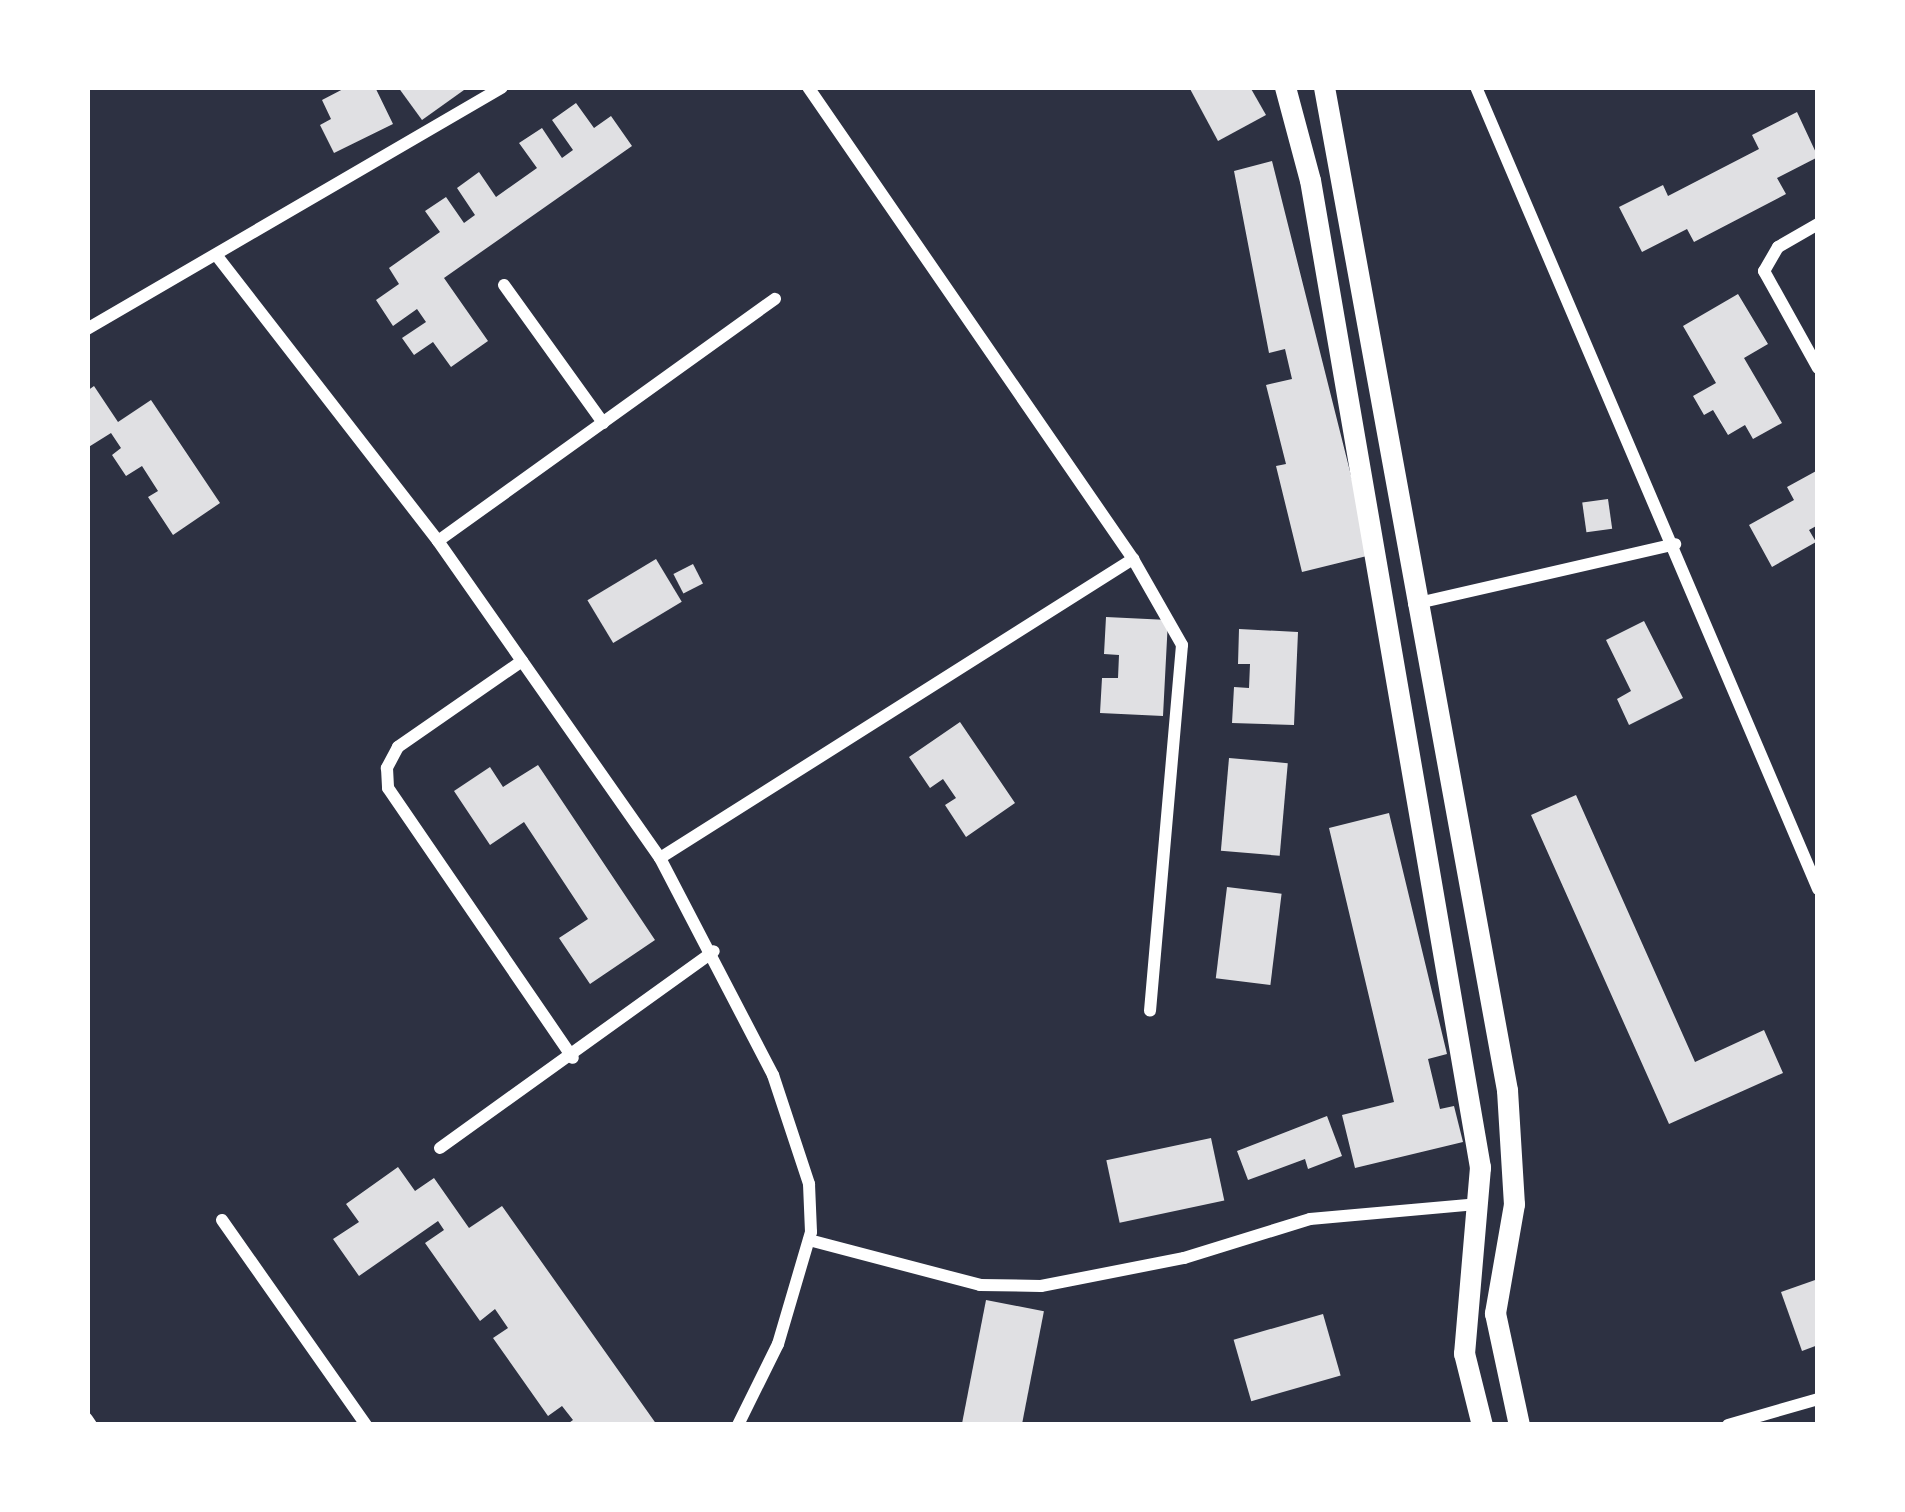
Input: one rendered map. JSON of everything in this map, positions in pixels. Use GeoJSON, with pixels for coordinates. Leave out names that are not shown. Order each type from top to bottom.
{"type":"FeatureCollection","features":[{"type":"Feature","properties":{"kind":"street"},"geometry":{"type":"LineString","coordinates":[[87,329],[502,87]]}},
{"type":"Feature","properties":{"kind":"street"},"geometry":{"type":"LineString","coordinates":[[808,87],[1169,615],[1183,677],[1150,1011]]}},
{"type":"Feature","properties":{"kind":"street"},"geometry":{"type":"LineString","coordinates":[[1285,87],[1310,180],[1382,634],[1467,1084],[1480,1204],[1465,1353],[1482,1425]]}},
{"type":"Feature","properties":{"kind":"street"},"geometry":{"type":"LineString","coordinates":[[1324,87],[1414,604],[1507,1090],[1514,1204],[1495,1312],[1519,1425]]}},
{"type":"Feature","properties":{"kind":"street"},"geometry":{"type":"LineString","coordinates":[[1476,87],[1675,544],[1818,889]]}},
{"type":"Feature","properties":{"kind":"street"},"geometry":{"type":"LineString","coordinates":[[1818,224],[1778,247],[1764,271],[1818,368]]}},
{"type":"Feature","properties":{"kind":"street"},"geometry":{"type":"LineString","coordinates":[[217,256],[438,541],[659,858],[713,951],[800,1145],[809,1240],[778,1343],[738,1425]]}},
{"type":"Feature","properties":{"kind":"street"},"geometry":{"type":"LineString","coordinates":[[504,285],[603,423]]}},
{"type":"Feature","properties":{"kind":"street"},"geometry":{"type":"LineString","coordinates":[[438,541],[776,299]]}},
{"type":"Feature","properties":{"kind":"street"},"geometry":{"type":"LineString","coordinates":[[1414,604],[1675,544]]}},
{"type":"Feature","properties":{"kind":"street"},"geometry":{"type":"LineString","coordinates":[[659,858],[1132,559]]}},
{"type":"Feature","properties":{"kind":"street"},"geometry":{"type":"LineString","coordinates":[[522,661],[398,747],[387,768],[388,788],[572,1058]]}},
{"type":"Feature","properties":{"kind":"street"},"geometry":{"type":"LineString","coordinates":[[440,1148],[572,1058],[713,951]]}},
{"type":"Feature","properties":{"kind":"street"},"geometry":{"type":"LineString","coordinates":[[809,1240],[980,1285],[1041,1286],[1184,1258],[1310,1220],[1480,1204]]}},
{"type":"Feature","properties":{"kind":"street"},"geometry":{"type":"LineString","coordinates":[[222,1220],[366,1425]]}},
{"type":"Feature","properties":{"kind":"street"},"geometry":{"type":"LineString","coordinates":[[1728,1425],[1818,1399]]}},
{"type":"Feature","properties":{"kind":"building"},"geometry":{"type":"Polygon","coordinates":[[[347,87],[375,87],[393,124],[334,153],[320,125],[331,119],[322,100],[347,87]]]}},
{"type":"Feature","properties":{"kind":"building"},"geometry":{"type":"Polygon","coordinates":[[[398,87],[462,87],[464,90],[422,120],[398,87]]]}},
{"type":"Feature","properties":{"kind":"building"},"geometry":{"type":"Polygon","coordinates":[[[1189,87],[1250,87],[1266,115],[1218,141],[1189,87]]]}},
{"type":"Feature","properties":{"kind":"building"},"geometry":{"type":"Polygon","coordinates":[[[576,103],[594,128],[611,116],[632,146],[444,278],[488,341],[451,367],[433,342],[414,355],[402,338],[426,322],[417,309],[393,326],[376,300],[399,284],[389,268],[440,232],[425,211],[446,197],[464,223],[475,215],[457,188],[479,172],[496,197],[537,168],[519,143],[542,128],[562,158],[573,150],[552,120],[576,103]]]}},
{"type":"Feature","properties":{"kind":"building"},"geometry":{"type":"Polygon","coordinates":[[[1797,112],[1818,157],[1777,178],[1786,194],[1694,242],[1687,229],[1642,252],[1619,207],[1663,185],[1668,196],[1759,149],[1752,135],[1797,112]]]}},
{"type":"Feature","properties":{"kind":"building"},"geometry":{"type":"Polygon","coordinates":[[[1272,161],[1371,555],[1302,572],[1276,466],[1286,464],[1266,385],[1292,379],[1285,349],[1269,353],[1234,171],[1272,161]]]}},
{"type":"Feature","properties":{"kind":"building"},"geometry":{"type":"Polygon","coordinates":[[[1738,294],[1768,344],[1744,358],[1782,423],[1753,439],[1745,425],[1728,435],[1713,410],[1704,415],[1693,396],[1716,383],[1683,326],[1738,294]]]}},
{"type":"Feature","properties":{"kind":"building"},"geometry":{"type":"Polygon","coordinates":[[[94,386],[118,422],[151,400],[220,503],[173,535],[148,497],[158,491],[142,466],[126,476],[112,455],[121,448],[111,433],[87,448],[87,391],[94,386]]]}},
{"type":"Feature","properties":{"kind":"building"},"geometry":{"type":"Polygon","coordinates":[[[1818,470],[1818,525],[1809,530],[1816,542],[1772,567],[1749,525],[1794,500],[1787,487],[1818,470]]]}},
{"type":"Feature","properties":{"kind":"building"},"geometry":{"type":"Polygon","coordinates":[[[1608,499],[1612,529],[1586,532],[1582,503],[1608,499]]]}},
{"type":"Feature","properties":{"kind":"building"},"geometry":{"type":"Polygon","coordinates":[[[656,559],[682,602],[613,643],[587,600],[656,559]]]}},
{"type":"Feature","properties":{"kind":"building"},"geometry":{"type":"Polygon","coordinates":[[[693,564],[703,584],[683,594],[673,574],[693,564]]]}},
{"type":"Feature","properties":{"kind":"building"},"geometry":{"type":"Polygon","coordinates":[[[1106,617],[1168,620],[1163,716],[1100,713],[1102,678],[1118,678],[1119,655],[1104,654],[1106,617]]]}},
{"type":"Feature","properties":{"kind":"building"},"geometry":{"type":"Polygon","coordinates":[[[1644,621],[1683,698],[1629,725],[1617,699],[1631,691],[1606,640],[1644,621]]]}},
{"type":"Feature","properties":{"kind":"building"},"geometry":{"type":"Polygon","coordinates":[[[1239,629],[1298,632],[1294,725],[1232,723],[1234,687],[1249,688],[1250,664],[1238,664],[1239,629]]]}},
{"type":"Feature","properties":{"kind":"building"},"geometry":{"type":"Polygon","coordinates":[[[960,722],[1015,803],[966,837],[945,805],[956,798],[943,779],[930,788],[909,757],[960,722]]]}},
{"type":"Feature","properties":{"kind":"building"},"geometry":{"type":"Polygon","coordinates":[[[1229,758],[1288,763],[1280,856],[1221,851],[1229,758]]]}},
{"type":"Feature","properties":{"kind":"building"},"geometry":{"type":"Polygon","coordinates":[[[538,765],[655,940],[590,984],[559,938],[588,919],[524,822],[490,845],[454,791],[490,767],[503,787],[538,765]]]}},
{"type":"Feature","properties":{"kind":"building"},"geometry":{"type":"Polygon","coordinates":[[[1576,795],[1695,1062],[1764,1030],[1783,1073],[1669,1124],[1531,815],[1576,795]]]}},
{"type":"Feature","properties":{"kind":"building"},"geometry":{"type":"Polygon","coordinates":[[[1389,813],[1447,1054],[1428,1059],[1440,1109],[1454,1106],[1463,1142],[1355,1168],[1342,1115],[1394,1102],[1329,828],[1389,813]]]}},
{"type":"Feature","properties":{"kind":"building"},"geometry":{"type":"Polygon","coordinates":[[[1227,887],[1282,894],[1270,985],[1216,978],[1227,887]]]}},
{"type":"Feature","properties":{"kind":"building"},"geometry":{"type":"Polygon","coordinates":[[[1327,1116],[1342,1156],[1308,1169],[1305,1159],[1248,1180],[1237,1151],[1327,1116]]]}},
{"type":"Feature","properties":{"kind":"building"},"geometry":{"type":"Polygon","coordinates":[[[1211,1138],[1224,1201],[1120,1223],[1106,1160],[1211,1138]]]}},
{"type":"Feature","properties":{"kind":"building"},"geometry":{"type":"Polygon","coordinates":[[[398,1167],[415,1191],[434,1178],[469,1228],[502,1206],[657,1425],[566,1425],[573,1420],[562,1406],[548,1416],[493,1338],[508,1328],[495,1309],[480,1321],[425,1243],[444,1230],[438,1221],[359,1276],[333,1239],[359,1222],[346,1204],[398,1167]]]}},
{"type":"Feature","properties":{"kind":"building"},"geometry":{"type":"Polygon","coordinates":[[[1818,1279],[1818,1345],[1802,1351],[1781,1292],[1818,1279]]]}},
{"type":"Feature","properties":{"kind":"building"},"geometry":{"type":"Polygon","coordinates":[[[986,1300],[1044,1311],[1022,1425],[962,1425],[986,1300]]]}},
{"type":"Feature","properties":{"kind":"building"},"geometry":{"type":"Polygon","coordinates":[[[1323,1314],[1341,1376],[1251,1401],[1234,1340],[1323,1314]]]}}]}
